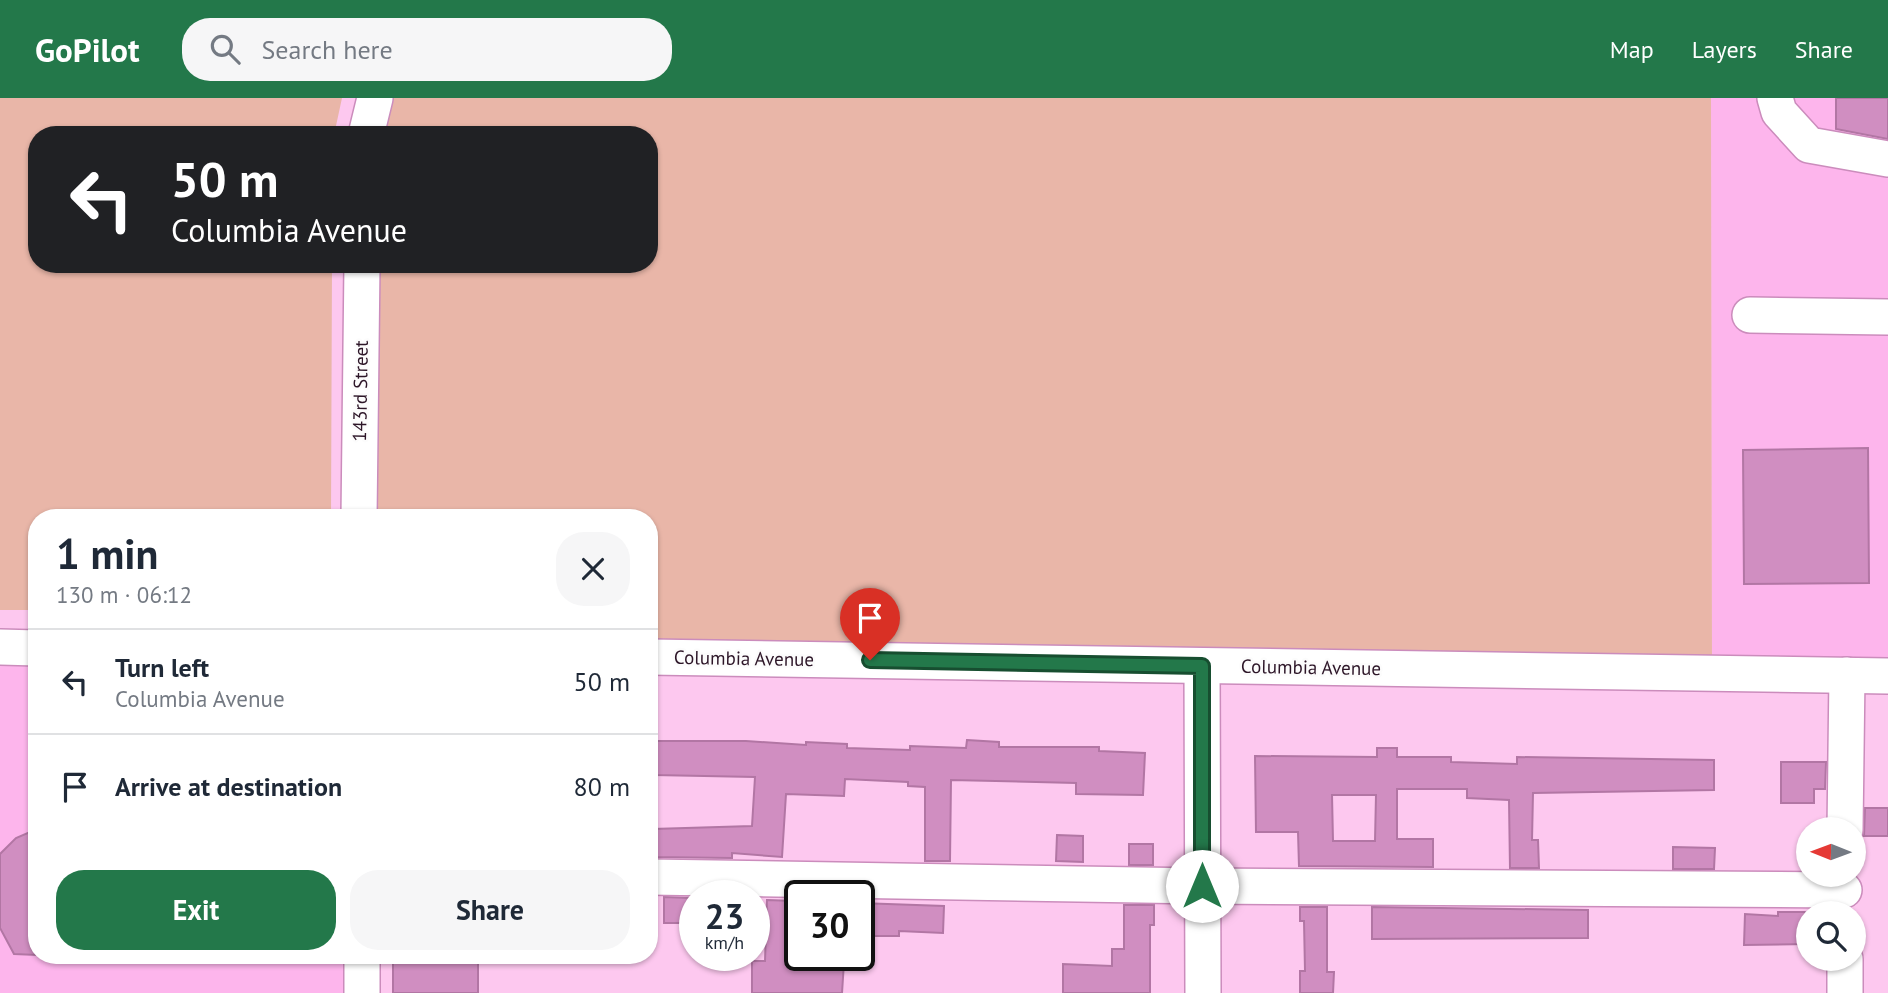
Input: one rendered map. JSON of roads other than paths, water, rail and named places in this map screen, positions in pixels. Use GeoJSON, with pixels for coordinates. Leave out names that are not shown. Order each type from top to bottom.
{"type":"FeatureCollection","features":[{"type":"Feature","properties":{"kind":"street"},"geometry":{"type":"LineString","coordinates":[[368,126],[375,98]]}},
{"type":"Feature","properties":{"kind":"street"},"geometry":{"type":"LineString","coordinates":[[1775,98],[1779,112],[1809,145],[1888,159]]}},
{"type":"Feature","properties":{"kind":"street","name":"143rd Street"},"geometry":{"type":"LineString","coordinates":[[359,509],[362,273]]}},
{"type":"Feature","properties":{"kind":"street"},"geometry":{"type":"LineString","coordinates":[[1749,315],[1888,317]]}},
{"type":"Feature","properties":{"kind":"street"},"geometry":{"type":"LineString","coordinates":[[0,647],[28,648]]}},
{"type":"Feature","properties":{"kind":"street","name":"Columbia Avenue"},"geometry":{"type":"LineString","coordinates":[[658,657],[1888,676]]}},
{"type":"Feature","properties":{"kind":"street"},"geometry":{"type":"LineString","coordinates":[[1202,666],[1203,993]]}},
{"type":"Feature","properties":{"kind":"street"},"geometry":{"type":"LineString","coordinates":[[1845,817],[1847,675]]}},
{"type":"Feature","properties":{"kind":"street"},"geometry":{"type":"LineString","coordinates":[[658,877],[1844,893]]}},
{"type":"Feature","properties":{"kind":"street"},"geometry":{"type":"LineString","coordinates":[[362,964],[362,993]]}},
{"type":"Feature","properties":{"kind":"street"},"geometry":{"type":"LineString","coordinates":[[1845,971],[1845,993]]}}]}
